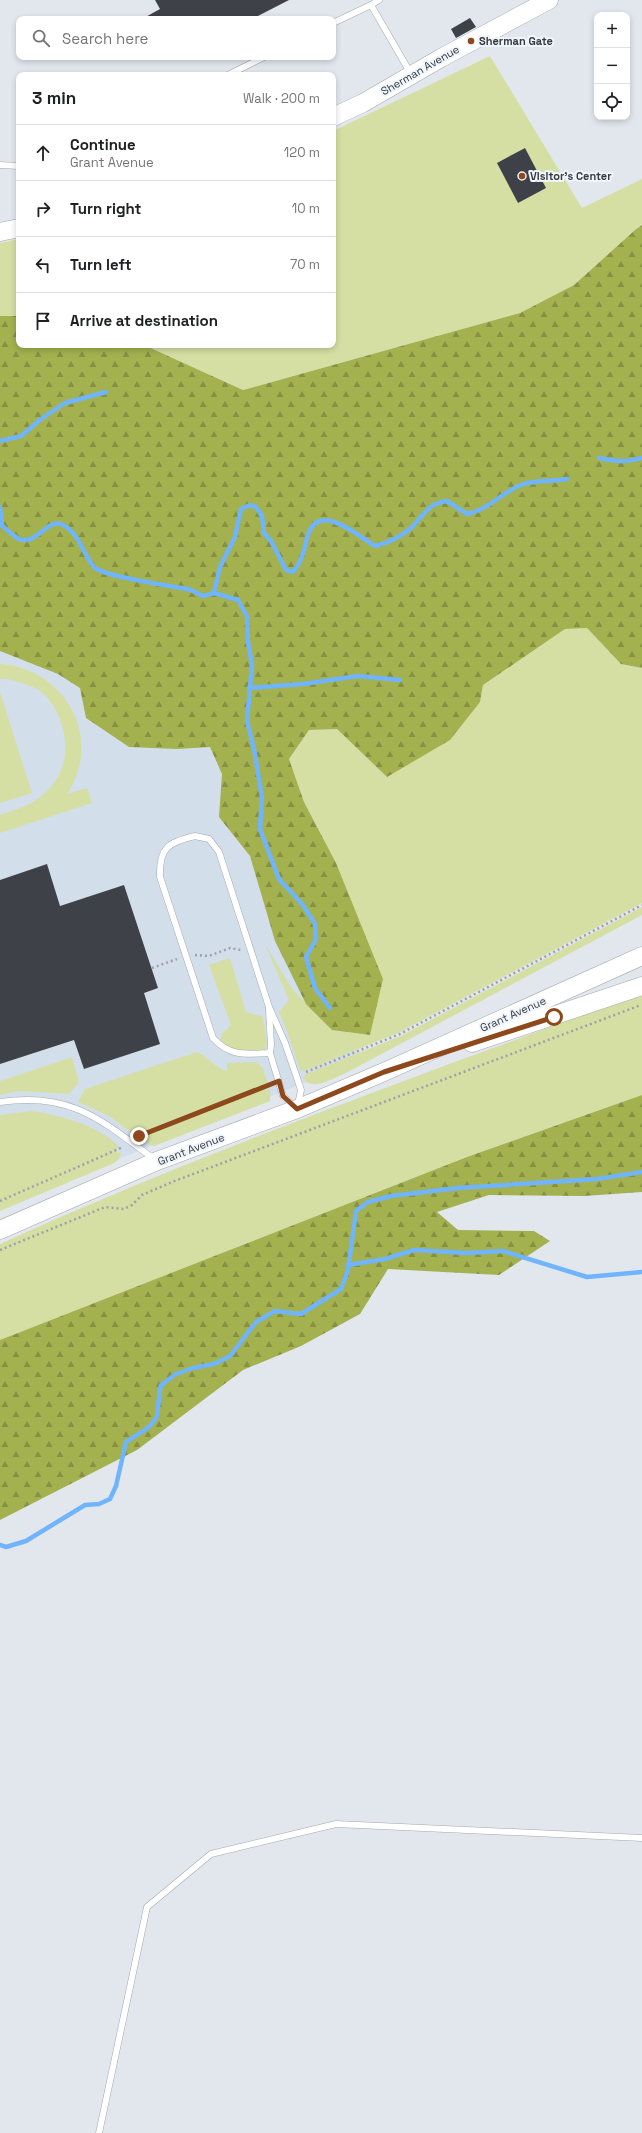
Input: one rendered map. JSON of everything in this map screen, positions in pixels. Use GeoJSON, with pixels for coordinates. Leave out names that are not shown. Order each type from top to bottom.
{"type":"FeatureCollection","features":[{"type":"Feature","properties":{"kind":"main road","name":"Sherman Avenue"},"geometry":{"type":"LineString","coordinates":[[336,116],[363,103],[411,75],[549,0]]}},
{"type":"Feature","properties":{"kind":"main road"},"geometry":{"type":"LineString","coordinates":[[0,232],[16,229]]}},
{"type":"Feature","properties":{"kind":"main road","name":"Grant Avenue"},"geometry":{"type":"LineString","coordinates":[[0,1230],[156,1162],[297,1109],[384,1072],[642,956]]}},
{"type":"Feature","properties":{"kind":"main road","name":"Grant Avenue"},"geometry":{"type":"LineString","coordinates":[[384,1072],[554,1017],[642,986]]}},
{"type":"Feature","properties":{"kind":"lane"},"geometry":{"type":"LineString","coordinates":[[336,22],[379,0]]}},
{"type":"Feature","properties":{"kind":"lane"},"geometry":{"type":"LineString","coordinates":[[371,5],[411,75]]}},
{"type":"Feature","properties":{"kind":"lane"},"geometry":{"type":"LineString","coordinates":[[234,72],[258,60]]}},
{"type":"Feature","properties":{"kind":"lane"},"geometry":{"type":"LineString","coordinates":[[0,165],[16,166]]}},
{"type":"Feature","properties":{"kind":"lane"},"geometry":{"type":"LineString","coordinates":[[270,1053],[236,1053],[223,1048],[213,1038],[160,877],[160,859],[166,849],[178,840],[195,836],[209,839],[219,852],[269,1007],[285,1043],[301,1090],[297,1109]]}},
{"type":"Feature","properties":{"kind":"lane"},"geometry":{"type":"LineString","coordinates":[[269,1007],[270,1053],[283,1096],[297,1109]]}},
{"type":"Feature","properties":{"kind":"lane"},"geometry":{"type":"LineString","coordinates":[[0,1102],[22,1099],[46,1100],[74,1107],[107,1123],[156,1162]]}},
{"type":"Feature","properties":{"kind":"lane"},"geometry":{"type":"LineString","coordinates":[[99,2133],[147,1907],[211,1854],[336,1824],[642,1838]]}},
{"type":"Feature","properties":{"kind":"path"},"geometry":{"type":"LineString","coordinates":[[296,1075],[400,1034],[642,905]]}},
{"type":"Feature","properties":{"kind":"path"},"geometry":{"type":"LineString","coordinates":[[152,968],[186,956],[209,956],[230,948],[251,951]]}},
{"type":"Feature","properties":{"kind":"path"},"geometry":{"type":"LineString","coordinates":[[0,1250],[105,1207],[124,1209],[132,1206],[142,1195],[172,1182],[642,1005]]}},
{"type":"Feature","properties":{"kind":"path"},"geometry":{"type":"LineString","coordinates":[[0,1201],[119,1150],[139,1136],[279,1081]]}},
{"type":"Feature","properties":{"kind":"shaded area"},"geometry":{"type":"Polygon","coordinates":[[[0,610],[205,693],[362,1059],[0,1208],[0,610]]]}},
{"type":"Feature","properties":{"kind":"green space"},"geometry":{"type":"Polygon","coordinates":[[[490,56],[582,208],[642,179],[642,225],[574,285],[520,313],[243,390],[151,348],[336,348],[336,130],[490,56]]]}},
{"type":"Feature","properties":{"kind":"green space"},"geometry":{"type":"Polygon","coordinates":[[[642,225],[642,668],[621,664],[587,628],[565,629],[483,685],[480,702],[450,740],[387,777],[337,729],[309,730],[289,759],[304,802],[336,863],[383,979],[370,1035],[332,1030],[306,1004],[275,941],[250,856],[219,817],[222,774],[210,747],[177,749],[129,747],[86,718],[80,688],[58,674],[0,651],[0,316],[16,316],[16,348],[151,348],[243,390],[520,313],[574,285],[642,225]]]}},
{"type":"Feature","properties":{"kind":"green space"},"geometry":{"type":"Polygon","coordinates":[[[16,240],[16,316],[0,316],[0,243],[16,240]]]}},
{"type":"Feature","properties":{"kind":"green space"},"geometry":{"type":"Polygon","coordinates":[[[587,628],[621,664],[642,668],[642,903],[400,1032],[304,1071],[300,1070],[279,1012],[289,1000],[265,944],[292,989],[332,1030],[370,1035],[336,863],[304,802],[289,759],[309,730],[337,729],[387,777],[480,702],[483,685],[565,629],[587,628]]]}},
{"type":"Feature","properties":{"kind":"green space"},"geometry":{"type":"Polygon","coordinates":[[[0,664],[18,667],[35,674],[50,683],[72,710],[79,726],[81,744],[80,763],[73,783],[67,794],[87,788],[92,803],[0,833],[0,815],[36,800],[46,792],[55,781],[65,756],[65,742],[59,716],[43,693],[35,688],[9,679],[0,679],[0,664]]]}},
{"type":"Feature","properties":{"kind":"green space"},"geometry":{"type":"Polygon","coordinates":[[[0,692],[32,793],[0,803],[0,692]]]}},
{"type":"Feature","properties":{"kind":"green space"},"geometry":{"type":"Polygon","coordinates":[[[642,907],[642,915],[346,1073],[329,1081],[317,1084],[306,1082],[303,1077],[306,1074],[401,1036],[642,907]]]}},
{"type":"Feature","properties":{"kind":"green space"},"geometry":{"type":"Polygon","coordinates":[[[230,958],[246,1012],[263,1017],[267,1042],[265,1050],[260,1052],[241,1052],[229,1048],[221,1040],[221,1035],[231,1025],[209,965],[230,958]]]}},
{"type":"Feature","properties":{"kind":"green space"},"geometry":{"type":"Polygon","coordinates":[[[642,993],[642,1095],[467,1157],[0,1340],[0,1244],[79,1209],[238,1144],[642,993]]]}},
{"type":"Feature","properties":{"kind":"green space"},"geometry":{"type":"Polygon","coordinates":[[[197,1052],[218,1067],[227,1071],[227,1063],[257,1062],[262,1067],[268,1083],[264,1086],[265,1090],[270,1089],[270,1101],[154,1146],[140,1140],[143,1136],[139,1132],[133,1134],[109,1116],[78,1102],[85,1089],[197,1052]]]}},
{"type":"Feature","properties":{"kind":"green space"},"geometry":{"type":"Polygon","coordinates":[[[72,1057],[79,1082],[69,1094],[17,1091],[0,1095],[0,1081],[72,1057]]]}},
{"type":"Feature","properties":{"kind":"green space"},"geometry":{"type":"Polygon","coordinates":[[[642,1095],[642,1192],[584,1196],[489,1195],[437,1212],[458,1230],[534,1231],[550,1241],[499,1275],[388,1269],[360,1314],[301,1346],[243,1370],[137,1450],[0,1520],[0,1340],[467,1157],[642,1095]]]}},
{"type":"Feature","properties":{"kind":"green space"},"geometry":{"type":"Polygon","coordinates":[[[31,1111],[66,1118],[90,1127],[111,1139],[119,1147],[116,1150],[117,1153],[121,1152],[120,1156],[117,1161],[112,1164],[0,1211],[0,1115],[31,1111]]]}},
{"type":"Feature","properties":{"kind":"building"},"geometry":{"type":"Polygon","coordinates":[[[155,0],[289,0],[258,16],[147,16],[160,9],[155,0]]]}},
{"type":"Feature","properties":{"kind":"building"},"geometry":{"type":"Polygon","coordinates":[[[470,18],[476,27],[456,38],[451,29],[470,18]]]}},
{"type":"Feature","properties":{"kind":"building","name":"Visitor's Center"},"geometry":{"type":"Polygon","coordinates":[[[525,148],[546,188],[518,203],[497,163],[525,148]]]}},
{"type":"Feature","properties":{"kind":"building"},"geometry":{"type":"Polygon","coordinates":[[[47,864],[60,906],[124,885],[158,988],[144,993],[160,1044],[84,1069],[74,1040],[0,1064],[0,880],[47,864]]]}},
{"type":"Feature","properties":{"kind":"waterway"},"geometry":{"type":"LineString","coordinates":[[0,441],[21,436],[41,419],[65,403],[106,392]]}},
{"type":"Feature","properties":{"kind":"waterway"},"geometry":{"type":"LineString","coordinates":[[599,458],[620,461],[631,461],[642,458]]}},
{"type":"Feature","properties":{"kind":"waterway"},"geometry":{"type":"LineString","coordinates":[[0,507],[2,526],[19,539],[31,539],[52,525],[63,525],[73,533],[90,562],[100,571],[124,578],[191,590],[203,596],[214,593],[220,567],[235,537],[241,509],[250,505],[256,507],[262,516],[264,533],[271,541],[286,570],[293,572],[301,560],[307,538],[312,527],[319,521],[328,520],[338,523],[375,546],[390,541],[403,534],[411,528],[430,507],[440,502],[447,501],[467,514],[481,509],[507,492],[521,485],[532,482],[567,479]]}},
{"type":"Feature","properties":{"kind":"waterway"},"geometry":{"type":"LineString","coordinates":[[214,593],[238,600],[247,616],[248,642],[252,665],[247,721],[254,749],[262,797],[260,829],[279,879],[303,905],[315,924],[316,939],[306,957],[315,988],[330,1008]]}},
{"type":"Feature","properties":{"kind":"waterway"},"geometry":{"type":"LineString","coordinates":[[249,688],[303,684],[358,676],[400,680]]}},
{"type":"Feature","properties":{"kind":"waterway"},"geometry":{"type":"LineString","coordinates":[[0,1545],[6,1547],[26,1541],[85,1505],[99,1504],[110,1499],[116,1486],[126,1442],[152,1424],[157,1416],[161,1385],[176,1374],[193,1368],[214,1364],[230,1356],[256,1322],[275,1311],[301,1314],[341,1289],[348,1270],[356,1211],[368,1202],[391,1196],[458,1188],[597,1179],[642,1172]]}},
{"type":"Feature","properties":{"kind":"waterway"},"geometry":{"type":"LineString","coordinates":[[348,1265],[385,1259],[414,1250],[467,1253],[503,1251],[587,1277],[642,1272]]}},
{"type":"Feature","properties":{"kind":"place","name":"Sherman Gate"},"geometry":{"type":"Point","coordinates":[471,41]}},
{"type":"Feature","properties":{"kind":"place","name":"Visitor's Center"},"geometry":{"type":"Point","coordinates":[522,176]}},
{"type":"Feature","properties":{"kind":"route"},"geometry":{"type":"LineString","coordinates":[[139,1136],[279,1081],[283,1096],[297,1109],[384,1072],[554,1017]]}}]}
